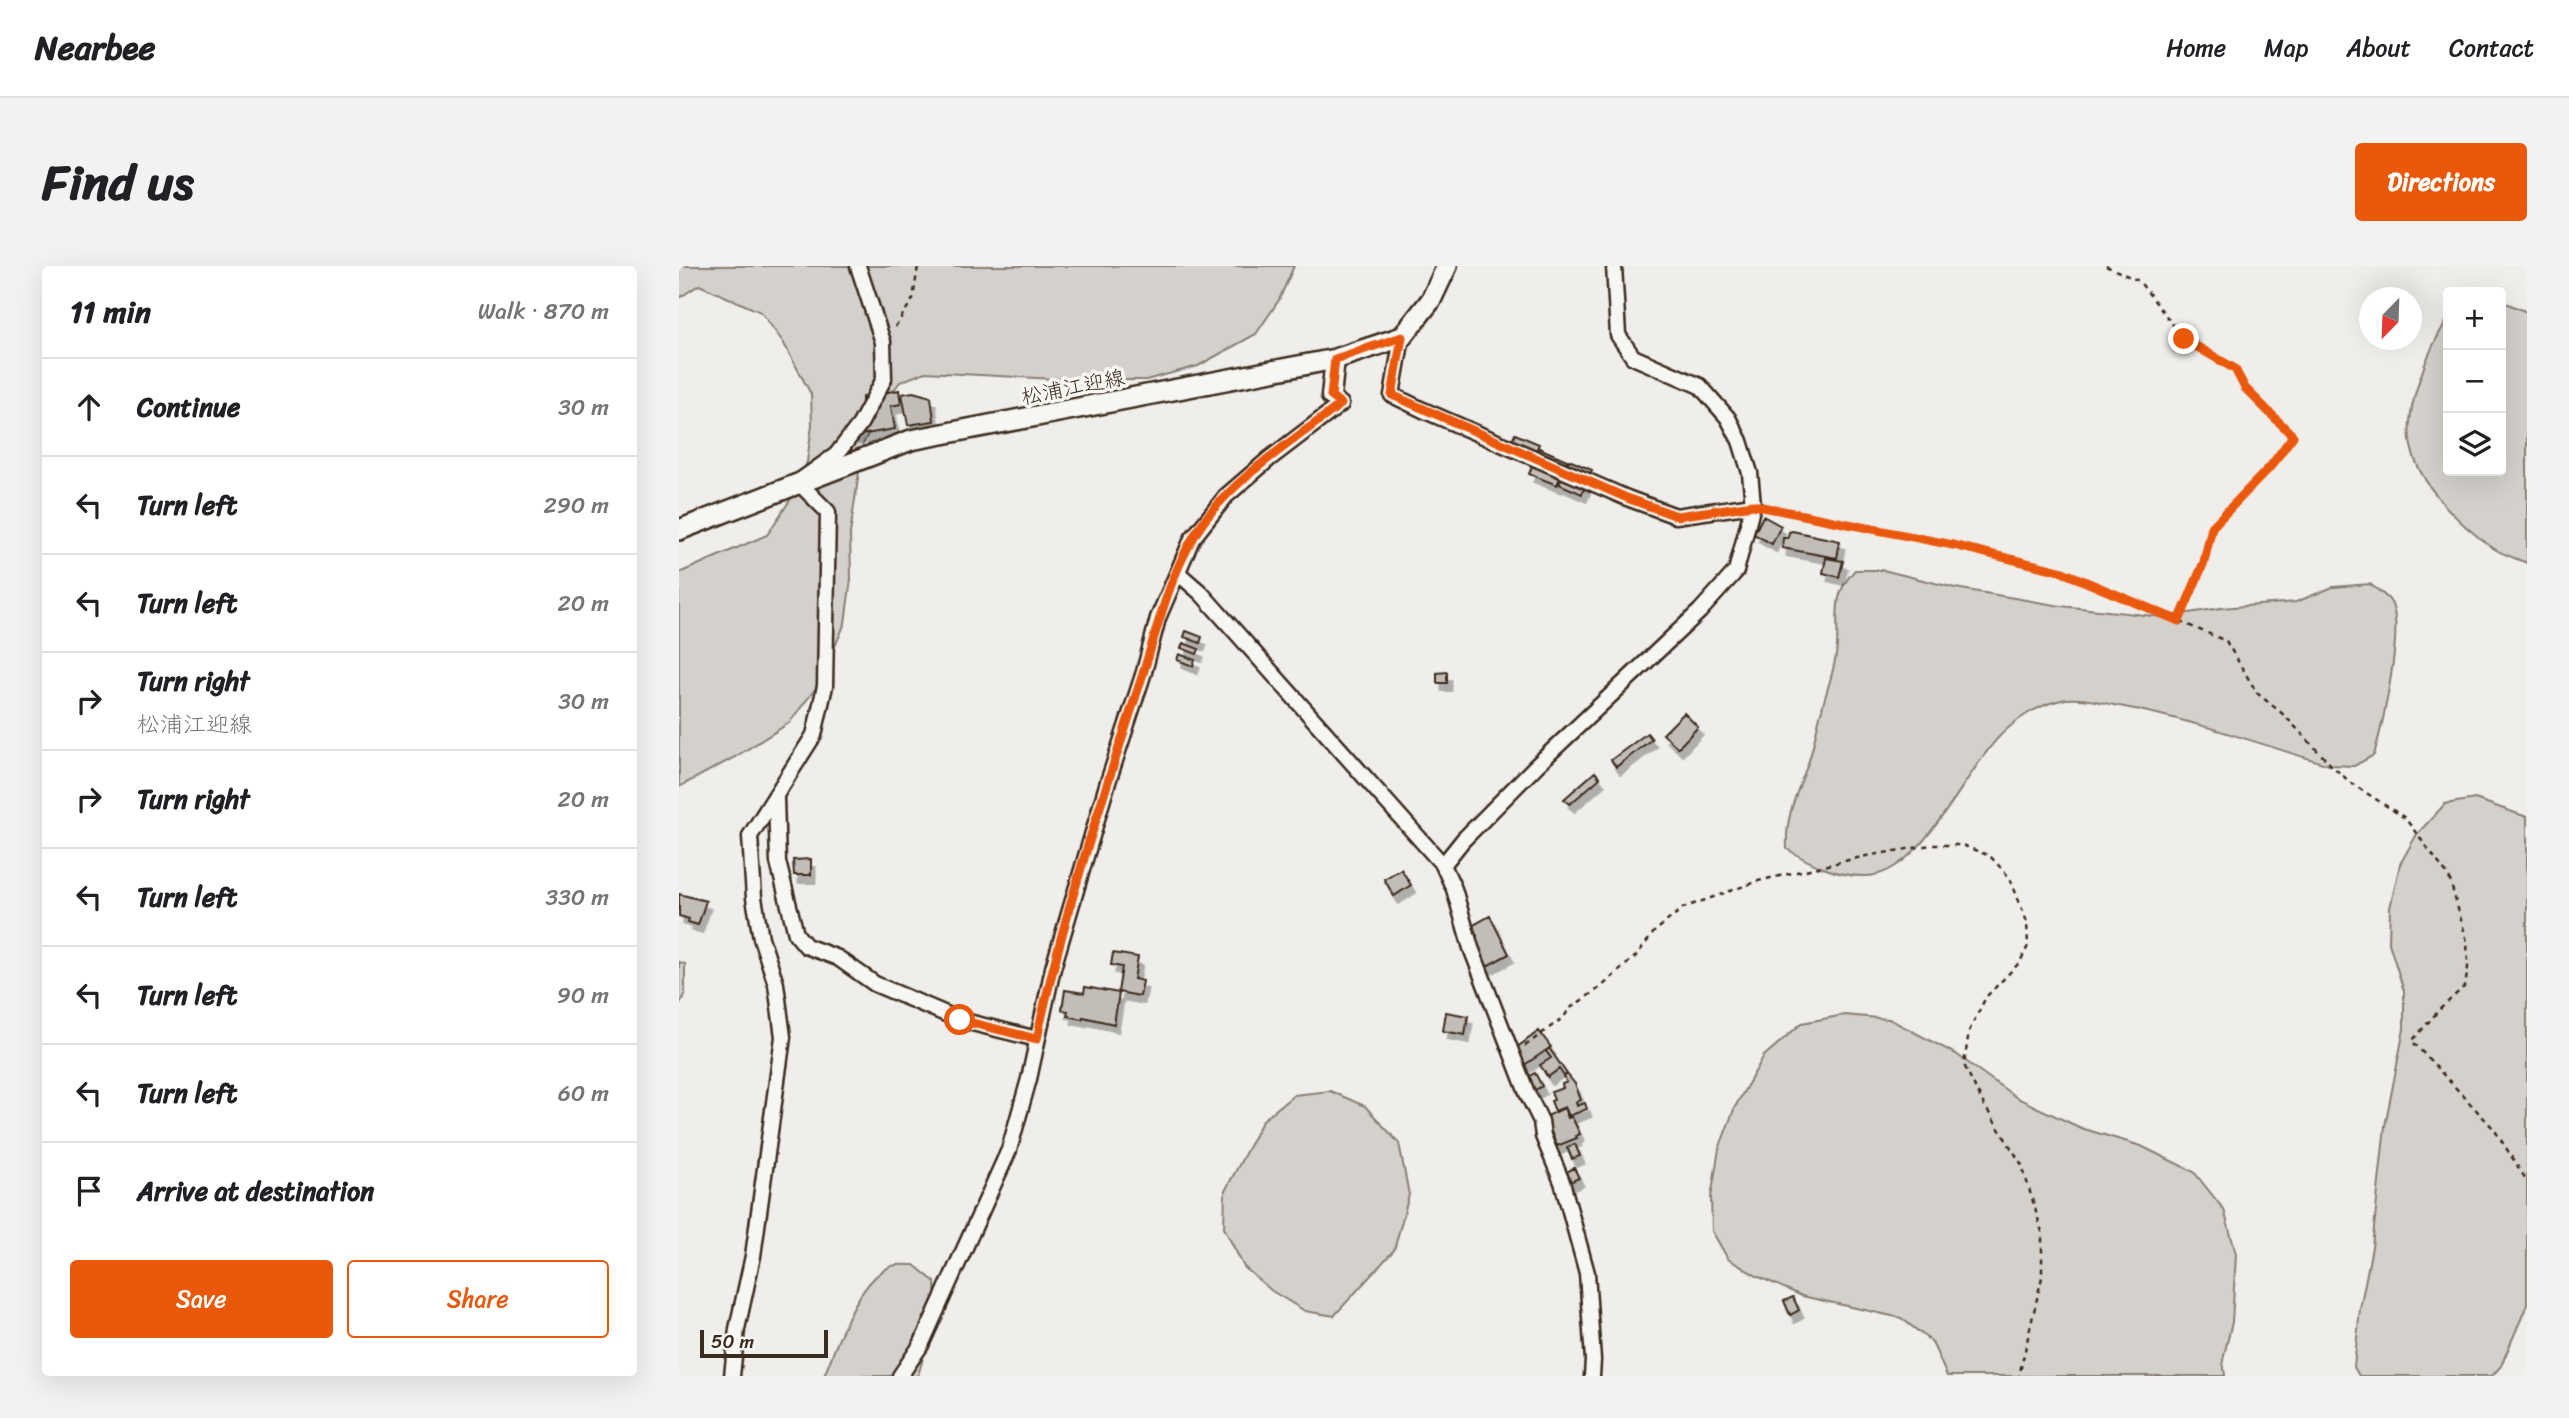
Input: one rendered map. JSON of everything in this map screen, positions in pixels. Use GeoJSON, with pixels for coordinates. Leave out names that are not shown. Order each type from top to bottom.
{"type":"FeatureCollection","features":[{"type":"Feature","properties":{"kind":"main road"},"geometry":{"type":"LineString","coordinates":[[1402,337],[1431,300],[1447,266]]}},
{"type":"Feature","properties":{"kind":"main road","name":"松浦江迎線"},"geometry":{"type":"LineString","coordinates":[[679,530],[911,440],[1335,359],[1402,337]]}},
{"type":"Feature","properties":{"kind":"street"},"geometry":{"type":"LineString","coordinates":[[732,1376],[737,1329],[753,1256],[783,1037],[776,984],[761,938],[754,898],[750,836],[814,735],[825,686],[828,512],[798,482],[836,455],[860,424],[884,379],[883,342],[858,266]]}},
{"type":"Feature","properties":{"kind":"street"},"geometry":{"type":"LineString","coordinates":[[1443,865],[1463,840],[1536,766],[1700,611],[1736,571],[1753,505],[1750,473],[1739,441],[1728,418],[1700,386],[1633,357],[1618,335],[1614,266]]}},
{"type":"Feature","properties":{"kind":"street"},"geometry":{"type":"LineString","coordinates":[[1402,337],[1392,395],[1423,410],[1627,498],[1677,516],[1753,505]]}},
{"type":"Feature","properties":{"kind":"street"},"geometry":{"type":"LineString","coordinates":[[900,1376],[921,1345],[1009,1150],[1029,1079],[1053,968],[1107,785],[1144,673],[1158,618],[1192,539],[1206,519],[1226,496],[1269,459],[1341,404],[1331,396],[1335,359]]}},
{"type":"Feature","properties":{"kind":"street"},"geometry":{"type":"LineString","coordinates":[[1178,573],[1201,593],[1443,865],[1454,889],[1471,948],[1527,1093],[1541,1121],[1543,1136],[1562,1182],[1587,1273],[1592,1376]]}},
{"type":"Feature","properties":{"kind":"street"},"geometry":{"type":"LineString","coordinates":[[776,798],[778,862],[796,934],[806,946],[838,958],[875,984],[960,1020],[1037,1039]]}},
{"type":"Feature","properties":{"kind":"path"},"geometry":{"type":"LineString","coordinates":[[883,342],[901,320],[913,299],[918,266]]}},
{"type":"Feature","properties":{"kind":"path"},"geometry":{"type":"LineString","coordinates":[[2106,266],[2139,281],[2184,339],[2235,369],[2245,388],[2293,436],[2270,467],[2212,527],[2204,562],[2179,621]]}},
{"type":"Feature","properties":{"kind":"path"},"geometry":{"type":"LineString","coordinates":[[1753,505],[1953,545],[2060,571],[2226,641],[2257,693],[2284,715],[2351,783],[2405,818],[2449,877],[2467,941],[2468,968],[2465,986],[2412,1041],[2494,1129],[2527,1181]]}},
{"type":"Feature","properties":{"kind":"path"},"geometry":{"type":"LineString","coordinates":[[1514,1054],[1564,1017],[1569,1009],[1601,988],[1637,954],[1654,932],[1683,908],[1758,881],[1866,856],[1931,845],[1962,845],[1990,856],[2010,878],[2027,922],[2028,946],[2020,962],[1986,997],[1969,1031],[1964,1065],[1984,1105],[2022,1165],[2042,1232],[2042,1277],[2019,1376]]}},
{"type":"Feature","properties":{"kind":"shaded area"},"geometry":{"type":"Polygon","coordinates":[[[679,266],[1294,266],[1279,300],[1256,334],[1198,366],[1146,380],[1075,380],[925,372],[900,382],[882,405],[863,444],[850,534],[851,579],[845,623],[819,684],[789,723],[735,757],[679,787],[679,573],[767,535],[792,497],[807,462],[812,425],[811,394],[783,342],[761,312],[699,285],[679,298],[679,266]]]}},
{"type":"Feature","properties":{"kind":"shaded area"},"geometry":{"type":"Polygon","coordinates":[[[2506,303],[2527,312],[2527,563],[2493,548],[2468,528],[2432,490],[2416,461],[2410,432],[2414,398],[2426,362],[2443,328],[2443,476],[2506,476],[2506,303]]]}},
{"type":"Feature","properties":{"kind":"shaded area"},"geometry":{"type":"Polygon","coordinates":[[[1855,570],[1883,570],[1955,588],[2061,606],[2163,617],[2221,608],[2296,602],[2333,587],[2370,584],[2390,601],[2395,630],[2391,676],[2374,755],[2354,766],[2329,765],[2141,710],[2087,700],[2061,700],[2032,711],[2006,730],[1975,767],[1943,816],[1907,858],[1887,871],[1866,876],[1855,876],[1825,868],[1787,849],[1788,827],[1835,662],[1839,597],[1847,579],[1855,570]]]}},
{"type":"Feature","properties":{"kind":"shaded area"},"geometry":{"type":"Polygon","coordinates":[[[2475,799],[2527,817],[2527,1305],[2501,1366],[2492,1376],[2359,1376],[2354,1367],[2360,1309],[2372,1247],[2385,1126],[2404,1029],[2404,991],[2389,943],[2390,908],[2400,864],[2417,834],[2445,804],[2475,799]]]}},
{"type":"Feature","properties":{"kind":"shaded area"},"geometry":{"type":"Polygon","coordinates":[[[679,962],[685,964],[685,995],[679,1005],[679,962]]]}},
{"type":"Feature","properties":{"kind":"shaded area"},"geometry":{"type":"Polygon","coordinates":[[[1844,1015],[1889,1019],[1956,1054],[2017,1098],[2081,1128],[2141,1146],[2194,1172],[2224,1210],[2236,1254],[2232,1322],[2223,1360],[2225,1376],[1947,1376],[1932,1342],[1901,1318],[1802,1296],[1757,1276],[1728,1259],[1712,1231],[1711,1197],[1719,1149],[1735,1107],[1764,1056],[1802,1023],[1844,1015]]]}},
{"type":"Feature","properties":{"kind":"shaded area"},"geometry":{"type":"Polygon","coordinates":[[[1330,1091],[1365,1106],[1399,1143],[1409,1195],[1394,1250],[1334,1316],[1305,1311],[1272,1291],[1244,1267],[1224,1228],[1225,1191],[1263,1120],[1294,1095],[1330,1091]]]}},
{"type":"Feature","properties":{"kind":"shaded area"},"geometry":{"type":"Polygon","coordinates":[[[914,1265],[935,1282],[936,1311],[918,1376],[824,1376],[850,1314],[868,1284],[892,1266],[914,1265]]]}},
{"type":"Feature","properties":{"kind":"building"},"geometry":{"type":"Polygon","coordinates":[[[899,390],[901,404],[891,406],[895,429],[854,436],[852,423],[866,420],[862,413],[862,397],[899,390]]]}},
{"type":"Feature","properties":{"kind":"building"},"geometry":{"type":"Polygon","coordinates":[[[913,392],[931,397],[934,421],[908,425],[902,394],[913,392]]]}},
{"type":"Feature","properties":{"kind":"building"},"geometry":{"type":"Polygon","coordinates":[[[1515,434],[1539,444],[1534,456],[1510,447],[1515,434]]]}},
{"type":"Feature","properties":{"kind":"building"},"geometry":{"type":"Polygon","coordinates":[[[1539,448],[1567,460],[1557,485],[1529,474],[1539,448]]]}},
{"type":"Feature","properties":{"kind":"building"},"geometry":{"type":"Polygon","coordinates":[[[1569,460],[1592,470],[1582,494],[1559,484],[1569,460]]]}},
{"type":"Feature","properties":{"kind":"building"},"geometry":{"type":"Polygon","coordinates":[[[1763,516],[1781,526],[1772,544],[1754,534],[1763,516]]]}},
{"type":"Feature","properties":{"kind":"building"},"geometry":{"type":"Polygon","coordinates":[[[1789,532],[1840,541],[1837,558],[1782,548],[1783,538],[1788,538],[1789,532]]]}},
{"type":"Feature","properties":{"kind":"building"},"geometry":{"type":"Polygon","coordinates":[[[1826,558],[1843,561],[1839,577],[1823,573],[1826,558]]]}},
{"type":"Feature","properties":{"kind":"building"},"geometry":{"type":"Polygon","coordinates":[[[1186,631],[1202,637],[1200,643],[1184,637],[1186,631]]]}},
{"type":"Feature","properties":{"kind":"building"},"geometry":{"type":"Polygon","coordinates":[[[1183,643],[1199,649],[1197,654],[1181,648],[1183,643]]]}},
{"type":"Feature","properties":{"kind":"building"},"geometry":{"type":"Polygon","coordinates":[[[1179,654],[1195,660],[1193,666],[1177,660],[1179,654]]]}},
{"type":"Feature","properties":{"kind":"building"},"geometry":{"type":"Polygon","coordinates":[[[1447,672],[1447,683],[1437,683],[1437,673],[1447,672]]]}},
{"type":"Feature","properties":{"kind":"building"},"geometry":{"type":"Polygon","coordinates":[[[1684,713],[1698,727],[1678,748],[1663,734],[1684,713]]]}},
{"type":"Feature","properties":{"kind":"building"},"geometry":{"type":"Polygon","coordinates":[[[1647,733],[1652,739],[1616,767],[1611,760],[1647,733]]]}},
{"type":"Feature","properties":{"kind":"building"},"geometry":{"type":"Polygon","coordinates":[[[1595,772],[1600,778],[1570,804],[1564,799],[1595,772]]]}},
{"type":"Feature","properties":{"kind":"building"},"geometry":{"type":"Polygon","coordinates":[[[811,859],[811,875],[794,875],[793,860],[811,859]]]}},
{"type":"Feature","properties":{"kind":"building"},"geometry":{"type":"Polygon","coordinates":[[[1401,869],[1411,885],[1394,896],[1384,879],[1401,869]]]}},
{"type":"Feature","properties":{"kind":"building"},"geometry":{"type":"Polygon","coordinates":[[[679,894],[706,901],[698,925],[679,916],[679,894]]]}},
{"type":"Feature","properties":{"kind":"building"},"geometry":{"type":"Polygon","coordinates":[[[1490,916],[1509,954],[1487,966],[1480,959],[1483,958],[1472,926],[1490,916]]]}},
{"type":"Feature","properties":{"kind":"building"},"geometry":{"type":"Polygon","coordinates":[[[1113,953],[1138,957],[1134,979],[1143,981],[1140,996],[1118,992],[1122,967],[1111,965],[1113,953]]]}},
{"type":"Feature","properties":{"kind":"building"},"geometry":{"type":"Polygon","coordinates":[[[1085,987],[1119,993],[1114,1024],[1067,1016],[1068,1011],[1062,1010],[1065,990],[1084,993],[1085,987]]]}},
{"type":"Feature","properties":{"kind":"building"},"geometry":{"type":"Polygon","coordinates":[[[1446,1012],[1468,1016],[1465,1035],[1443,1031],[1446,1012]]]}},
{"type":"Feature","properties":{"kind":"building"},"geometry":{"type":"Polygon","coordinates":[[[1539,1031],[1551,1047],[1523,1066],[1512,1051],[1539,1031]]]}},
{"type":"Feature","properties":{"kind":"building"},"geometry":{"type":"Polygon","coordinates":[[[1549,1048],[1567,1074],[1564,1076],[1559,1069],[1548,1077],[1540,1065],[1551,1058],[1546,1051],[1549,1048]]]}},
{"type":"Feature","properties":{"kind":"building"},"geometry":{"type":"Polygon","coordinates":[[[1535,1073],[1542,1086],[1528,1094],[1521,1081],[1535,1073]]]}},
{"type":"Feature","properties":{"kind":"building"},"geometry":{"type":"Polygon","coordinates":[[[1567,1074],[1575,1084],[1581,1100],[1576,1102],[1577,1106],[1585,1103],[1587,1109],[1569,1116],[1565,1107],[1555,1111],[1551,1101],[1554,1100],[1551,1092],[1563,1088],[1562,1084],[1567,1082],[1564,1077],[1567,1074]]]}},
{"type":"Feature","properties":{"kind":"building"},"geometry":{"type":"Polygon","coordinates":[[[1564,1108],[1580,1134],[1577,1138],[1557,1146],[1545,1117],[1564,1108]]]}},
{"type":"Feature","properties":{"kind":"building"},"geometry":{"type":"Polygon","coordinates":[[[1575,1144],[1580,1156],[1572,1159],[1567,1147],[1575,1144]]]}},
{"type":"Feature","properties":{"kind":"building"},"geometry":{"type":"Polygon","coordinates":[[[1574,1168],[1579,1178],[1570,1182],[1565,1173],[1574,1168]]]}},
{"type":"Feature","properties":{"kind":"building"},"geometry":{"type":"Polygon","coordinates":[[[1793,1297],[1799,1310],[1790,1315],[1784,1301],[1793,1297]]]}},
{"type":"Feature","properties":{"kind":"route"},"geometry":{"type":"LineString","coordinates":[[960,1020],[1037,1039],[1053,968],[1107,785],[1144,673],[1158,618],[1192,539],[1226,496],[1341,404],[1331,396],[1335,359],[1402,337],[1392,395],[1627,498],[1677,516],[1753,505],[1953,545],[2060,571],[2179,621],[2204,562],[2212,527],[2270,467],[2293,436],[2245,388],[2235,369],[2184,339]]}}]}
